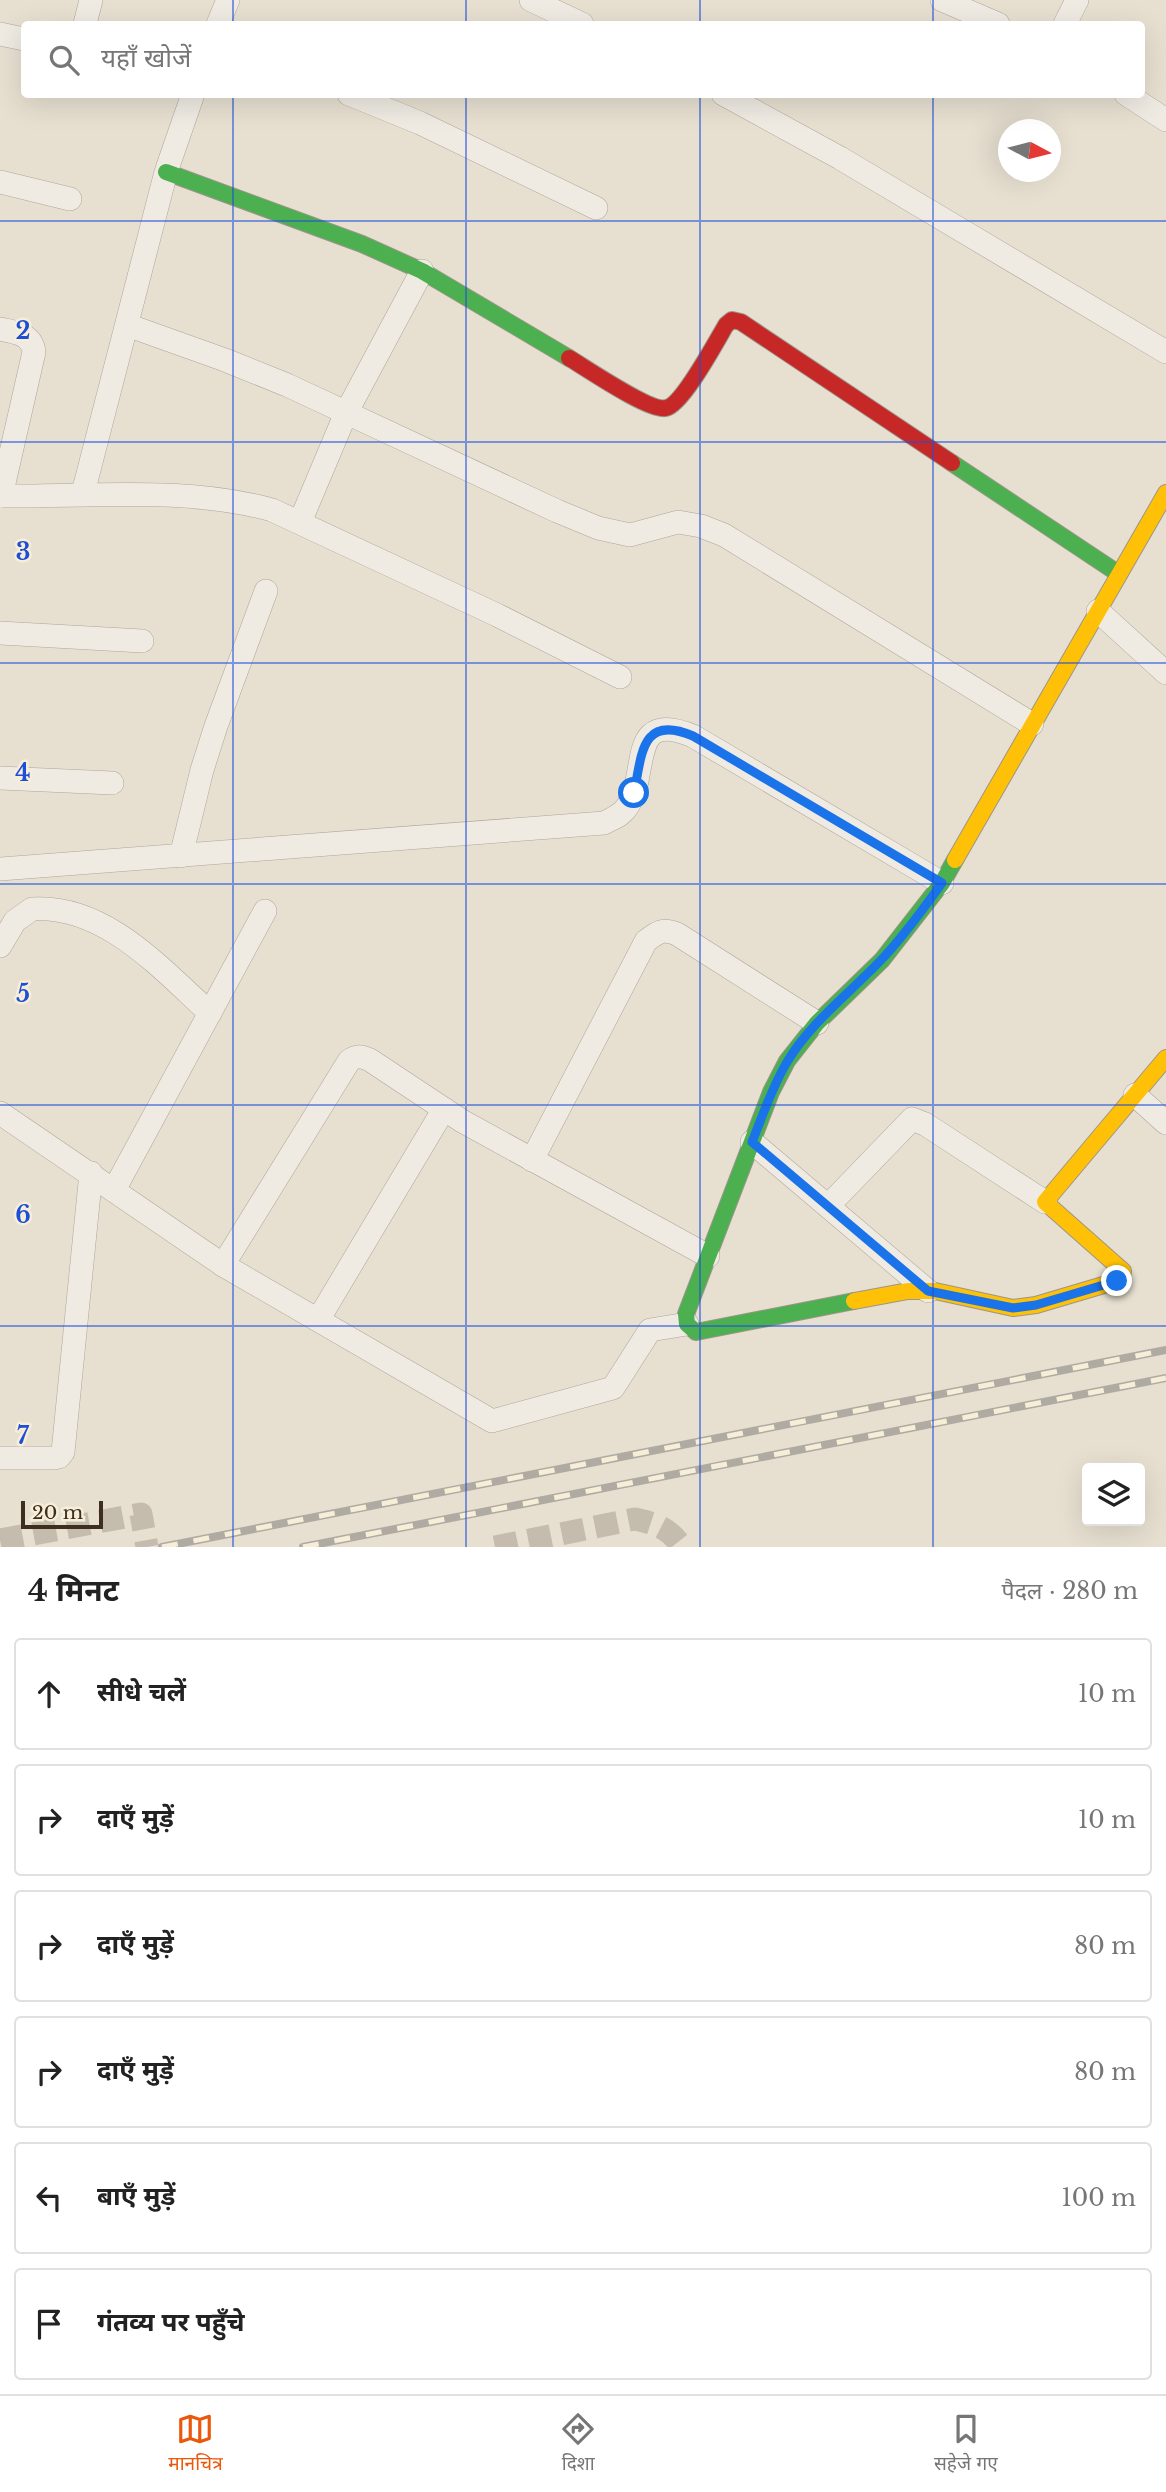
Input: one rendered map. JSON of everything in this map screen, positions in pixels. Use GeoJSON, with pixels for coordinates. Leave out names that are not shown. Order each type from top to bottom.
{"type":"FeatureCollection","features":[{"type":"Feature","properties":{"kind":"street"},"geometry":{"type":"LineString","coordinates":[[86,21],[91,0]]}},
{"type":"Feature","properties":{"kind":"street"},"geometry":{"type":"LineString","coordinates":[[219,21],[228,0]]}},
{"type":"Feature","properties":{"kind":"street"},"geometry":{"type":"LineString","coordinates":[[531,0],[576,21]]}},
{"type":"Feature","properties":{"kind":"street"},"geometry":{"type":"LineString","coordinates":[[942,0],[991,21]]}},
{"type":"Feature","properties":{"kind":"street"},"geometry":{"type":"LineString","coordinates":[[1066,21],[1077,0]]}},
{"type":"Feature","properties":{"kind":"street"},"geometry":{"type":"LineString","coordinates":[[0,34],[21,38]]}},
{"type":"Feature","properties":{"kind":"street"},"geometry":{"type":"LineString","coordinates":[[83,493],[166,172],[192,98]]}},
{"type":"Feature","properties":{"kind":"street"},"geometry":{"type":"LineString","coordinates":[[359,98],[420,123],[596,208]]}},
{"type":"Feature","properties":{"kind":"street"},"geometry":{"type":"LineString","coordinates":[[730,98],[840,158],[1166,352]]}},
{"type":"Feature","properties":{"kind":"street"},"geometry":{"type":"LineString","coordinates":[[1132,98],[1166,120]]}},
{"type":"Feature","properties":{"kind":"street"},"geometry":{"type":"LineString","coordinates":[[166,172],[362,244],[422,271],[650,407],[661,410],[671,408],[679,400],[726,325],[732,320],[741,322],[1119,574]]}},
{"type":"Feature","properties":{"kind":"street"},"geometry":{"type":"LineString","coordinates":[[0,182],[70,199]]}},
{"type":"Feature","properties":{"kind":"street"},"geometry":{"type":"LineString","coordinates":[[300,522],[346,413],[422,271]]}},
{"type":"Feature","properties":{"kind":"street"},"geometry":{"type":"LineString","coordinates":[[127,325],[287,385],[557,511],[598,527],[630,535],[677,522],[701,526],[724,535],[1032,724]]}},
{"type":"Feature","properties":{"kind":"street"},"geometry":{"type":"LineString","coordinates":[[0,328],[27,337],[33,344],[34,352],[1,496],[83,493],[244,502],[272,510],[497,615],[620,677]]}},
{"type":"Feature","properties":{"kind":"street"},"geometry":{"type":"LineString","coordinates":[[828,1206],[912,1119],[925,1124],[1045,1202],[1123,1271],[1122,1277],[1117,1281],[1036,1305],[1013,1308],[928,1291],[908,1291],[696,1332],[687,1324],[686,1314],[771,1092],[787,1061],[817,1023],[882,960],[942,883],[1166,493]]}},
{"type":"Feature","properties":{"kind":"street"},"geometry":{"type":"LineString","coordinates":[[181,856],[209,748],[266,591]]}},
{"type":"Feature","properties":{"kind":"street"},"geometry":{"type":"LineString","coordinates":[[1098,611],[1166,673]]}},
{"type":"Feature","properties":{"kind":"street"},"geometry":{"type":"LineString","coordinates":[[0,633],[142,641]]}},
{"type":"Feature","properties":{"kind":"street"},"geometry":{"type":"LineString","coordinates":[[0,870],[604,822],[620,815],[628,806],[634,793],[644,744],[652,734],[664,729],[676,729],[693,736],[942,883]]}},
{"type":"Feature","properties":{"kind":"street"},"geometry":{"type":"LineString","coordinates":[[0,778],[112,783]]}},
{"type":"Feature","properties":{"kind":"street"},"geometry":{"type":"LineString","coordinates":[[0,946],[15,922],[32,909],[65,911],[113,931],[210,1013]]}},
{"type":"Feature","properties":{"kind":"street"},"geometry":{"type":"LineString","coordinates":[[114,1190],[265,911]]}},
{"type":"Feature","properties":{"kind":"street"},"geometry":{"type":"LineString","coordinates":[[532,1160],[646,941],[660,931],[668,930],[677,934],[817,1023]]}},
{"type":"Feature","properties":{"kind":"street"},"geometry":{"type":"LineString","coordinates":[[223,1265],[348,1061],[355,1056],[370,1060],[444,1109],[708,1256]]}},
{"type":"Feature","properties":{"kind":"street"},"geometry":{"type":"LineString","coordinates":[[1045,1202],[1166,1058]]}},
{"type":"Feature","properties":{"kind":"street"},"geometry":{"type":"LineString","coordinates":[[1135,1095],[1166,1123]]}},
{"type":"Feature","properties":{"kind":"street"},"geometry":{"type":"LineString","coordinates":[[318,1320],[444,1109]]}},
{"type":"Feature","properties":{"kind":"street"},"geometry":{"type":"LineString","coordinates":[[0,1112],[223,1265],[492,1421],[614,1388],[650,1331],[687,1324]]}},
{"type":"Feature","properties":{"kind":"street"},"geometry":{"type":"LineString","coordinates":[[752,1142],[928,1291]]}},
{"type":"Feature","properties":{"kind":"street"},"geometry":{"type":"LineString","coordinates":[[0,1458],[54,1458],[63,1452],[90,1173]]}},
{"type":"Feature","properties":{"kind":"tunnel"},"geometry":{"type":"LineString","coordinates":[[0,1540],[141,1514],[147,1547]]}},
{"type":"Feature","properties":{"kind":"tunnel"},"geometry":{"type":"LineString","coordinates":[[495,1547],[635,1519],[662,1528],[682,1547]]}},
{"type":"Feature","properties":{"kind":"railway"},"geometry":{"type":"LineString","coordinates":[[162,1547],[1166,1350]]}},
{"type":"Feature","properties":{"kind":"railway"},"geometry":{"type":"LineString","coordinates":[[303,1547],[1166,1378]]}},
{"type":"Feature","properties":{"kind":"traffic: fast"},"geometry":{"type":"LineString","coordinates":[[166,172],[362,244],[422,271],[569,358]]}},
{"type":"Feature","properties":{"kind":"traffic: fast"},"geometry":{"type":"LineString","coordinates":[[952,463],[1119,574]]}},
{"type":"Feature","properties":{"kind":"traffic: fast"},"geometry":{"type":"LineString","coordinates":[[854,1301],[696,1332],[687,1324],[686,1314],[771,1092],[787,1061],[817,1023],[882,960],[942,883],[955,860]]}},
{"type":"Feature","properties":{"kind":"traffic: slow"},"geometry":{"type":"LineString","coordinates":[[955,860],[1166,493]]}},
{"type":"Feature","properties":{"kind":"traffic: slow"},"geometry":{"type":"LineString","coordinates":[[854,1301],[908,1291],[935,1291],[1013,1308],[1036,1305],[1117,1281],[1122,1277],[1123,1271],[1045,1202],[1166,1058]]}},
{"type":"Feature","properties":{"kind":"traffic: jam"},"geometry":{"type":"LineString","coordinates":[[569,358],[633,397],[666,408],[673,404],[689,385],[726,325],[732,320],[741,322],[952,463]]}},
{"type":"Feature","properties":{"kind":"route"},"geometry":{"type":"LineString","coordinates":[[634,793],[644,744],[652,734],[664,729],[676,729],[693,736],[942,883],[882,960],[817,1023],[787,1061],[771,1092],[752,1142],[928,1291],[1013,1308],[1036,1305],[1117,1281]]}}]}
